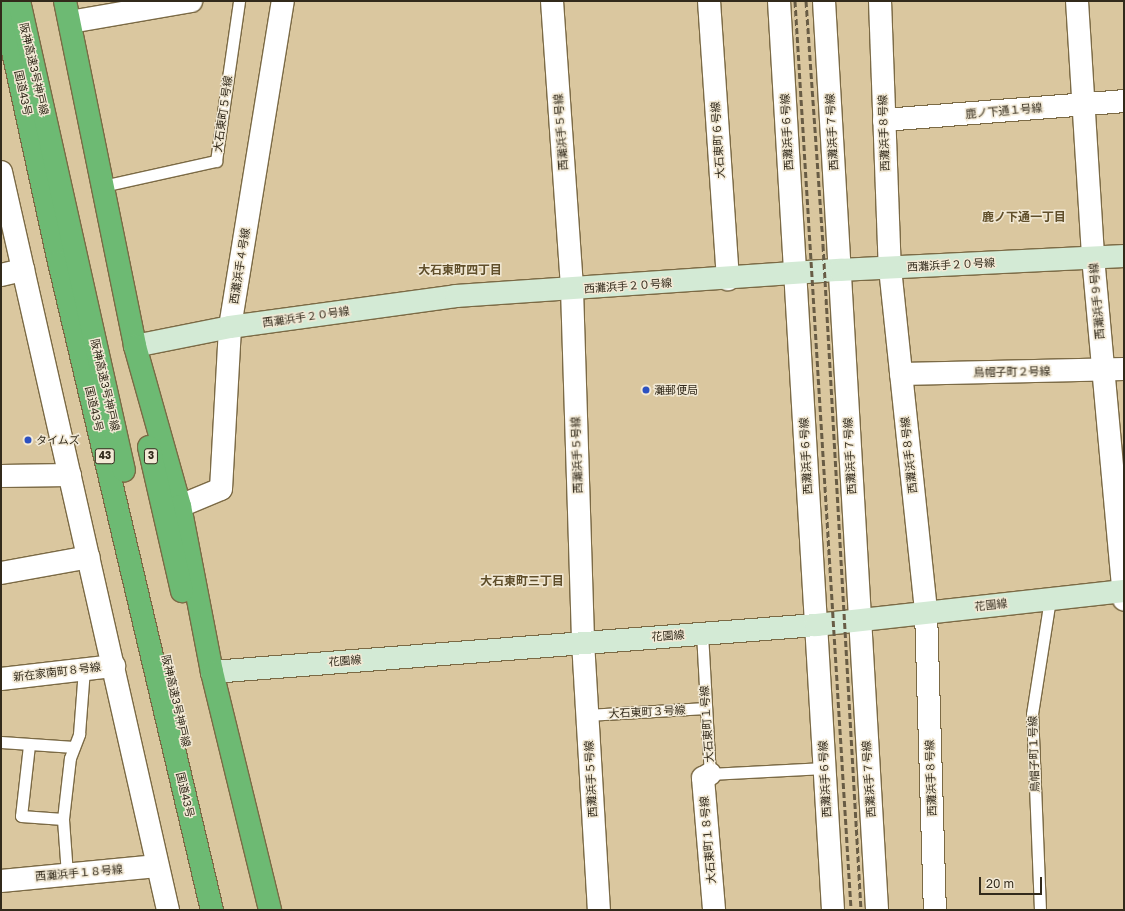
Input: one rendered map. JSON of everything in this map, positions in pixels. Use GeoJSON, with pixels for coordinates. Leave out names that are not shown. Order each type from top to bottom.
{"type":"FeatureCollection","features":[{"type":"Feature","properties":{"kind":"highway","name":"国道43号"},"geometry":{"type":"LineString","coordinates":[[2,1],[59,262],[212,910]]}},
{"type":"Feature","properties":{"kind":"highway","name":"阪神高速3号神戸線"},"geometry":{"type":"LineString","coordinates":[[19,1],[224,910]]}},
{"type":"Feature","properties":{"kind":"highway","name":"3"},"geometry":{"type":"LineString","coordinates":[[50,1],[255,910]]}},
{"type":"Feature","properties":{"kind":"highway"},"geometry":{"type":"LineString","coordinates":[[65,1],[135,346],[180,506],[212,672],[270,910]]}},
{"type":"Feature","properties":{"kind":"street","name":"西灘浜手４号線"},"geometry":{"type":"LineString","coordinates":[[180,506],[221,489],[230,327],[283,1]]}},
{"type":"Feature","properties":{"kind":"street","name":"西灘浜手５号線"},"geometry":{"type":"LineString","coordinates":[[552,1],[572,289],[583,642],[599,910]]}},
{"type":"Feature","properties":{"kind":"street","name":"大石東町６号線"},"geometry":{"type":"LineString","coordinates":[[709,1],[728,279]]}},
{"type":"Feature","properties":{"kind":"street","name":"西灘浜手６号線"},"geometry":{"type":"LineString","coordinates":[[779,1],[832,910]]}},
{"type":"Feature","properties":{"kind":"street","name":"西灘浜手７号線"},"geometry":{"type":"LineString","coordinates":[[824,1],[877,910]]}},
{"type":"Feature","properties":{"kind":"street","name":"西灘浜手８号線"},"geometry":{"type":"LineString","coordinates":[[880,1],[890,268],[926,611],[935,910]]}},
{"type":"Feature","properties":{"kind":"street","name":"西灘浜手９号線"},"geometry":{"type":"LineString","coordinates":[[1077,1],[1093,257],[1114,370],[1124,594]]}},
{"type":"Feature","properties":{"kind":"street"},"geometry":{"type":"LineString","coordinates":[[70,22],[183,2]]}},
{"type":"Feature","properties":{"kind":"street","name":"鹿ノ下通１号線"},"geometry":{"type":"LineString","coordinates":[[884,120],[1124,101]]}},
{"type":"Feature","properties":{"kind":"street"},"geometry":{"type":"LineString","coordinates":[[1,172],[168,910]]}},
{"type":"Feature","properties":{"kind":"street","name":"西灘浜手２０号線"},"geometry":{"type":"LineString","coordinates":[[135,346],[230,327],[456,296],[728,279],[840,270],[1124,256]]}},
{"type":"Feature","properties":{"kind":"street"},"geometry":{"type":"LineString","coordinates":[[1,275],[24,270]]}},
{"type":"Feature","properties":{"kind":"street","name":"鳥帽子町２号線"},"geometry":{"type":"LineString","coordinates":[[901,374],[1114,370]]}},
{"type":"Feature","properties":{"kind":"street"},"geometry":{"type":"LineString","coordinates":[[1,476],[70,475]]}},
{"type":"Feature","properties":{"kind":"street"},"geometry":{"type":"LineString","coordinates":[[1,573],[89,557]]}},
{"type":"Feature","properties":{"kind":"street","name":"花園線"},"geometry":{"type":"LineString","coordinates":[[212,672],[816,625],[926,611],[1050,599],[1124,594]]}},
{"type":"Feature","properties":{"kind":"street","name":"新在家南町８号線"},"geometry":{"type":"LineString","coordinates":[[1,679],[114,666]]}},
{"type":"Feature","properties":{"kind":"street","name":"大石東町１８号線"},"geometry":{"type":"LineString","coordinates":[[710,774],[703,778],[714,910]]}},
{"type":"Feature","properties":{"kind":"street","name":"西灘浜手１８号線"},"geometry":{"type":"LineString","coordinates":[[1,881],[157,866]]}},
{"type":"Feature","properties":{"kind":"lane","name":"大石東町５号線"},"geometry":{"type":"LineString","coordinates":[[103,186],[216,161],[240,1]]}},
{"type":"Feature","properties":{"kind":"lane","name":"鳥帽子町１号線"},"geometry":{"type":"LineString","coordinates":[[1040,910],[1032,714],[1050,599]]}},
{"type":"Feature","properties":{"kind":"lane","name":"大石東町１号線"},"geometry":{"type":"LineString","coordinates":[[702,633],[710,774],[824,768]]}},
{"type":"Feature","properties":{"kind":"lane"},"geometry":{"type":"LineString","coordinates":[[67,874],[63,819],[70,758],[79,734],[84,669]]}},
{"type":"Feature","properties":{"kind":"lane","name":"大石東町３号線"},"geometry":{"type":"LineString","coordinates":[[587,715],[706,708]]}},
{"type":"Feature","properties":{"kind":"lane"},"geometry":{"type":"LineString","coordinates":[[1,742],[74,747]]}},
{"type":"Feature","properties":{"kind":"lane"},"geometry":{"type":"LineString","coordinates":[[29,745],[21,816],[63,819]]}},
{"type":"Feature","properties":{"kind":"railway"},"geometry":{"type":"LineString","coordinates":[[795,1],[851,910]]}},
{"type":"Feature","properties":{"kind":"railway"},"geometry":{"type":"LineString","coordinates":[[806,1],[823,245],[861,910]]}},
{"type":"Feature","properties":{"kind":"place","name":"灘郵便局"},"geometry":{"type":"Point","coordinates":[646,390]}},
{"type":"Feature","properties":{"kind":"place","name":"タイムズ"},"geometry":{"type":"Point","coordinates":[28,440]}},
{"type":"Feature","properties":{"kind":"district","name":"鹿ノ下通一丁目"},"geometry":{"type":"Point","coordinates":[1024,217]}},
{"type":"Feature","properties":{"kind":"district","name":"大石東町四丁目"},"geometry":{"type":"Point","coordinates":[460,270]}},
{"type":"Feature","properties":{"kind":"district","name":"大石東町三丁目"},"geometry":{"type":"Point","coordinates":[522,581]}}]}
